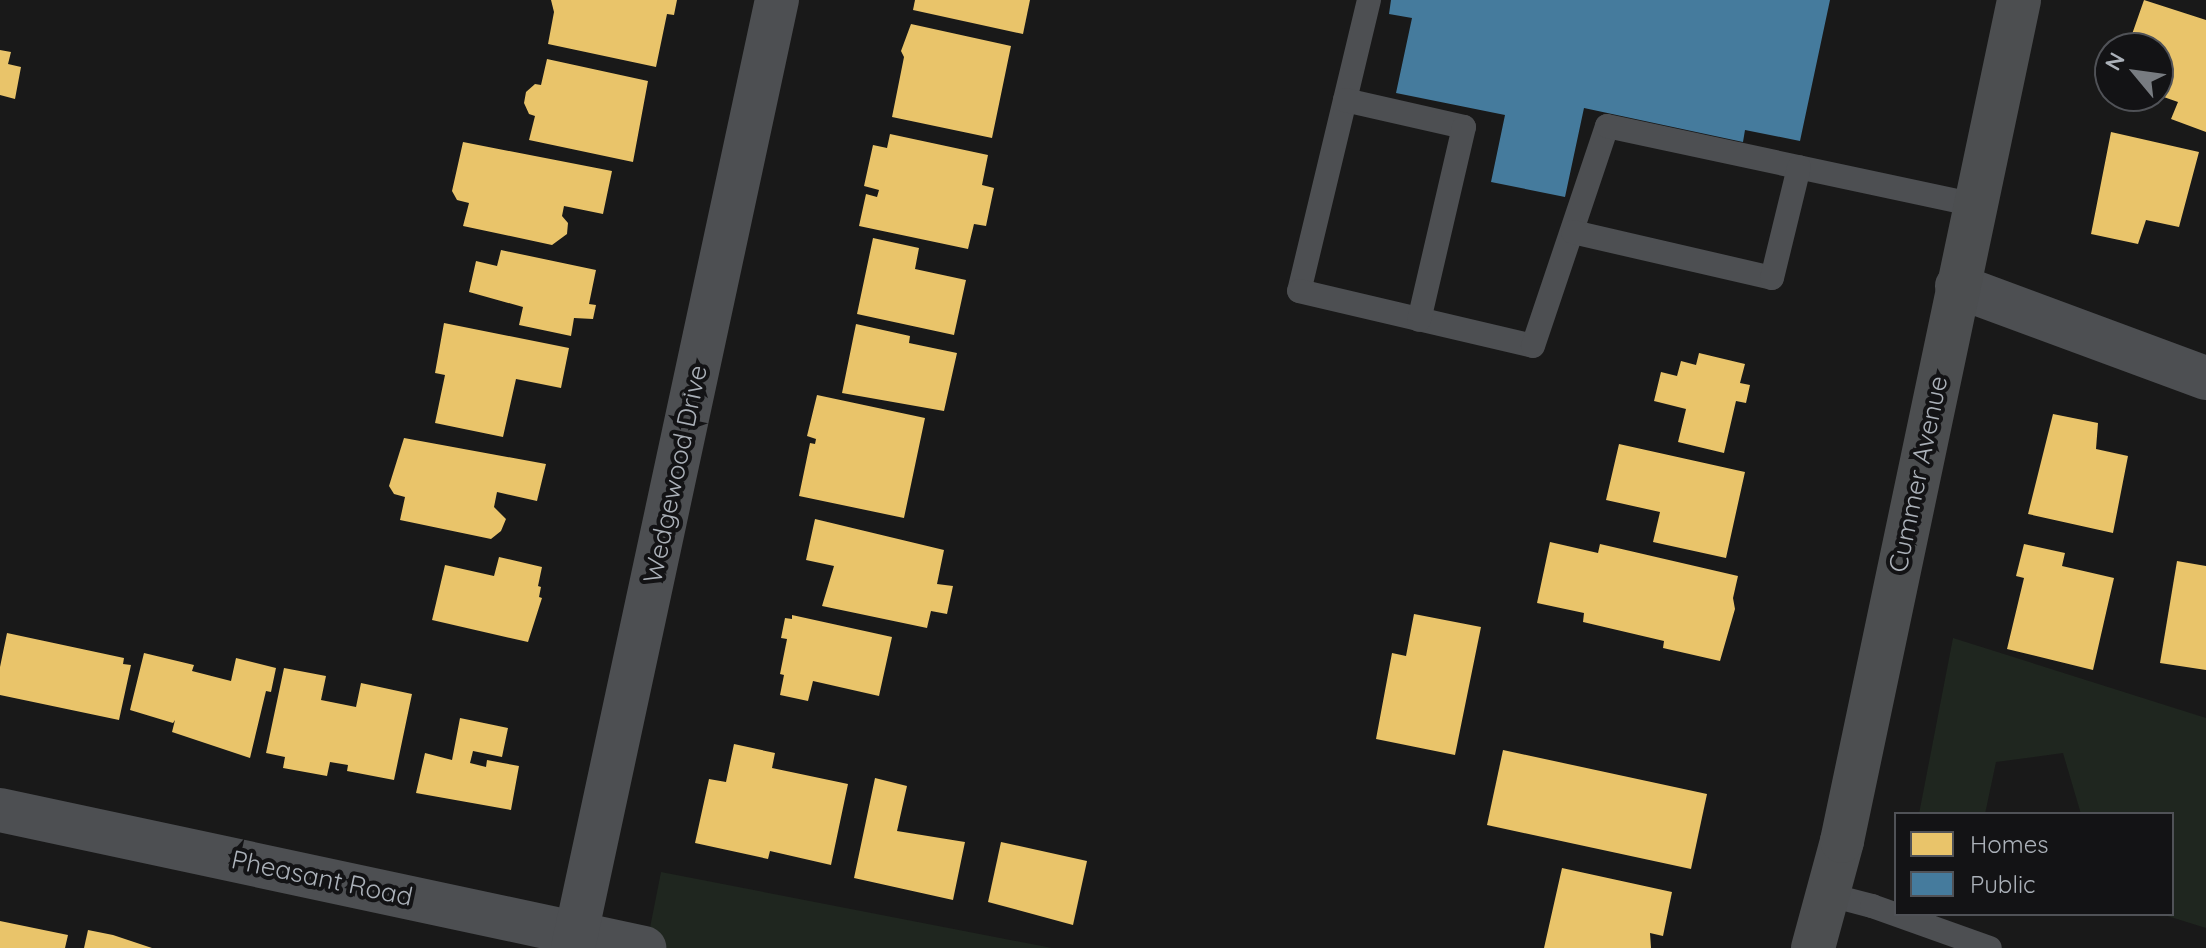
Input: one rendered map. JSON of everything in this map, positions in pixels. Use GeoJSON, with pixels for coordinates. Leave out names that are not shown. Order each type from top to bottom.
{"type":"FeatureCollection","features":[{"type":"Feature","properties":{"kind":"street","name":"Wedgewood Drive"},"geometry":{"type":"LineString","coordinates":[[575,940],[777,0]]}},
{"type":"Feature","properties":{"kind":"street","name":"Cummer Avenue"},"geometry":{"type":"LineString","coordinates":[[1813,948],[1842,841],[2019,0]]}},
{"type":"Feature","properties":{"kind":"street"},"geometry":{"type":"LineString","coordinates":[[1957,286],[2206,378]]}},
{"type":"Feature","properties":{"kind":"street","name":"Pheasant Road"},"geometry":{"type":"LineString","coordinates":[[0,810],[575,940],[644,948]]}},
{"type":"Feature","properties":{"kind":"lane"},"geometry":{"type":"LineString","coordinates":[[1369,0],[1299,291],[1533,346],[1607,126],[1975,205]]}},
{"type":"Feature","properties":{"kind":"lane"},"geometry":{"type":"LineString","coordinates":[[1345,100],[1464,127],[1419,320]]}},
{"type":"Feature","properties":{"kind":"lane"},"geometry":{"type":"LineString","coordinates":[[1573,232],[1772,278],[1799,167]]}},
{"type":"Feature","properties":{"kind":"lane"},"geometry":{"type":"LineString","coordinates":[[1826,894],[1894,914]]}},
{"type":"Feature","properties":{"kind":"lane"},"geometry":{"type":"LineString","coordinates":[[1900,916],[1990,948]]}},
{"type":"Feature","properties":{"kind":"shaded area"},"geometry":{"type":"Polygon","coordinates":[[[1953,638],[2206,718],[2206,928],[2167,916],[2174,916],[2174,812],[2080,812],[2063,753],[1996,762],[1985,812],[1919,812],[1953,638]]]}},
{"type":"Feature","properties":{"kind":"shaded area"},"geometry":{"type":"Polygon","coordinates":[[[661,872],[1052,948],[646,948],[661,872]]]}},
{"type":"Feature","properties":{"kind":"building: Homes"},"geometry":{"type":"Polygon","coordinates":[[[551,0],[677,0],[674,15],[667,14],[656,67],[548,44],[554,12],[551,0]]]}},
{"type":"Feature","properties":{"kind":"building: Homes"},"geometry":{"type":"Polygon","coordinates":[[[915,0],[1030,0],[1023,34],[913,10],[915,0]]]}},
{"type":"Feature","properties":{"kind":"building: Homes"},"geometry":{"type":"Polygon","coordinates":[[[2144,0],[2206,20],[2206,132],[2171,119],[2178,102],[2174,101],[2174,32],[2133,32],[2144,0]]]}},
{"type":"Feature","properties":{"kind":"building: Homes"},"geometry":{"type":"Polygon","coordinates":[[[911,24],[1011,46],[992,138],[892,117],[904,57],[901,51],[911,24]]]}},
{"type":"Feature","properties":{"kind":"building: Homes"},"geometry":{"type":"Polygon","coordinates":[[[0,50],[11,52],[8,64],[21,67],[15,99],[0,95],[0,50]]]}},
{"type":"Feature","properties":{"kind":"building: Homes"},"geometry":{"type":"Polygon","coordinates":[[[547,59],[648,81],[633,162],[529,140],[535,116],[529,114],[524,103],[526,92],[535,84],[541,85],[547,59]]]}},
{"type":"Feature","properties":{"kind":"building: Homes"},"geometry":{"type":"Polygon","coordinates":[[[2111,132],[2199,152],[2179,227],[2146,220],[2138,244],[2091,234],[2111,132]]]}},
{"type":"Feature","properties":{"kind":"building: Homes"},"geometry":{"type":"Polygon","coordinates":[[[890,134],[988,155],[982,185],[994,188],[986,226],[974,224],[968,249],[859,226],[866,194],[877,197],[879,190],[864,186],[873,145],[887,148],[890,134]]]}},
{"type":"Feature","properties":{"kind":"building: Homes"},"geometry":{"type":"Polygon","coordinates":[[[463,142],[612,171],[603,214],[564,206],[562,216],[568,223],[567,234],[552,245],[463,226],[469,203],[457,200],[452,191],[463,142]]]}},
{"type":"Feature","properties":{"kind":"building: Homes"},"geometry":{"type":"Polygon","coordinates":[[[873,238],[919,248],[915,269],[966,280],[954,335],[857,314],[873,238]]]}},
{"type":"Feature","properties":{"kind":"building: Homes"},"geometry":{"type":"Polygon","coordinates":[[[501,250],[596,270],[589,304],[596,305],[593,319],[574,318],[571,336],[519,325],[523,307],[469,292],[476,261],[497,266],[501,250]]]}},
{"type":"Feature","properties":{"kind":"building: Homes"},"geometry":{"type":"Polygon","coordinates":[[[444,323],[569,348],[561,388],[516,379],[503,437],[435,423],[445,375],[435,373],[444,323]]]}},
{"type":"Feature","properties":{"kind":"building: Homes"},"geometry":{"type":"Polygon","coordinates":[[[856,324],[910,336],[909,343],[957,353],[944,411],[842,393],[856,324]]]}},
{"type":"Feature","properties":{"kind":"building: Homes"},"geometry":{"type":"Polygon","coordinates":[[[1699,353],[1745,364],[1740,383],[1750,385],[1746,403],[1736,401],[1724,453],[1678,442],[1686,409],[1654,401],[1661,372],[1677,376],[1681,361],[1696,365],[1699,353]]]}},
{"type":"Feature","properties":{"kind":"building: Homes"},"geometry":{"type":"Polygon","coordinates":[[[817,395],[925,418],[904,518],[799,496],[810,443],[815,444],[816,439],[807,436],[817,395]]]}},
{"type":"Feature","properties":{"kind":"building: Homes"},"geometry":{"type":"Polygon","coordinates":[[[2053,414],[2098,423],[2096,449],[2128,456],[2113,533],[2028,514],[2053,414]]]}},
{"type":"Feature","properties":{"kind":"building: Homes"},"geometry":{"type":"Polygon","coordinates":[[[404,438],[546,464],[537,501],[497,492],[494,507],[506,519],[501,531],[491,539],[400,520],[405,497],[394,494],[389,486],[404,438]]]}},
{"type":"Feature","properties":{"kind":"building: Homes"},"geometry":{"type":"Polygon","coordinates":[[[1619,444],[1745,472],[1726,558],[1653,542],[1660,512],[1606,500],[1619,444]]]}},
{"type":"Feature","properties":{"kind":"building: Homes"},"geometry":{"type":"Polygon","coordinates":[[[815,519],[944,550],[937,584],[953,586],[947,614],[931,611],[927,628],[822,606],[834,566],[806,560],[815,519]]]}},
{"type":"Feature","properties":{"kind":"building: Homes"},"geometry":{"type":"Polygon","coordinates":[[[1550,542],[1598,553],[1600,544],[1738,576],[1733,598],[1735,609],[1720,661],[1663,648],[1664,641],[1583,622],[1584,613],[1537,603],[1550,542]]]}},
{"type":"Feature","properties":{"kind":"building: Homes"},"geometry":{"type":"Polygon","coordinates":[[[2024,544],[2065,553],[2062,566],[2114,578],[2093,670],[2007,649],[2024,578],[2016,576],[2024,544]]]}},
{"type":"Feature","properties":{"kind":"building: Homes"},"geometry":{"type":"Polygon","coordinates":[[[499,557],[542,567],[538,586],[541,587],[539,597],[542,598],[528,642],[432,620],[445,565],[494,576],[499,557]]]}},
{"type":"Feature","properties":{"kind":"building: Homes"},"geometry":{"type":"Polygon","coordinates":[[[2177,561],[2206,566],[2206,670],[2160,663],[2177,561]]]}},
{"type":"Feature","properties":{"kind":"building: Homes"},"geometry":{"type":"Polygon","coordinates":[[[1414,614],[1481,627],[1455,755],[1376,739],[1392,653],[1406,656],[1414,614]]]}},
{"type":"Feature","properties":{"kind":"building: Homes"},"geometry":{"type":"Polygon","coordinates":[[[792,615],[892,637],[879,696],[813,681],[808,701],[780,695],[784,675],[780,674],[787,639],[781,638],[785,618],[792,619],[792,615]]]}},
{"type":"Feature","properties":{"kind":"building: Homes"},"geometry":{"type":"Polygon","coordinates":[[[7,633],[124,658],[123,664],[131,665],[119,720],[0,695],[0,667],[7,633]]]}},
{"type":"Feature","properties":{"kind":"building: Homes"},"geometry":{"type":"Polygon","coordinates":[[[144,653],[194,665],[192,671],[231,681],[236,658],[276,668],[271,692],[266,691],[250,758],[172,732],[175,720],[173,723],[130,710],[144,653]]]}},
{"type":"Feature","properties":{"kind":"building: Homes"},"geometry":{"type":"Polygon","coordinates":[[[284,668],[326,676],[321,700],[356,707],[361,683],[412,694],[394,780],[347,771],[348,765],[330,762],[327,776],[283,768],[285,757],[266,753],[284,668]]]}},
{"type":"Feature","properties":{"kind":"building: Homes"},"geometry":{"type":"Polygon","coordinates":[[[460,718],[508,728],[502,757],[473,751],[470,763],[486,767],[487,760],[519,766],[511,810],[416,793],[425,753],[452,760],[460,718]]]}},
{"type":"Feature","properties":{"kind":"building: Homes"},"geometry":{"type":"Polygon","coordinates":[[[734,744],[775,753],[772,768],[848,784],[831,865],[770,851],[768,859],[695,843],[709,779],[726,782],[734,744]]]}},
{"type":"Feature","properties":{"kind":"building: Homes"},"geometry":{"type":"Polygon","coordinates":[[[1503,750],[1707,794],[1691,869],[1487,825],[1503,750]]]}},
{"type":"Feature","properties":{"kind":"building: Homes"},"geometry":{"type":"Polygon","coordinates":[[[875,778],[907,786],[897,831],[965,842],[953,900],[854,878],[875,778]]]}},
{"type":"Feature","properties":{"kind":"building: Homes"},"geometry":{"type":"Polygon","coordinates":[[[1001,842],[1087,861],[1073,925],[988,902],[1001,842]]]}},
{"type":"Feature","properties":{"kind":"building: Homes"},"geometry":{"type":"Polygon","coordinates":[[[1562,868],[1672,892],[1663,936],[1650,933],[1651,948],[1544,948],[1562,868]]]}},
{"type":"Feature","properties":{"kind":"building: Homes"},"geometry":{"type":"Polygon","coordinates":[[[0,921],[68,935],[65,948],[0,948],[0,921]]]}},
{"type":"Feature","properties":{"kind":"building: Homes"},"geometry":{"type":"Polygon","coordinates":[[[88,930],[113,935],[152,948],[84,948],[88,930]]]}},
{"type":"Feature","properties":{"kind":"building: Public"},"geometry":{"type":"Polygon","coordinates":[[[1391,0],[1830,0],[1800,141],[1745,130],[1743,142],[1584,108],[1565,197],[1491,182],[1505,115],[1396,93],[1412,18],[1389,14],[1391,0]]]}}]}
